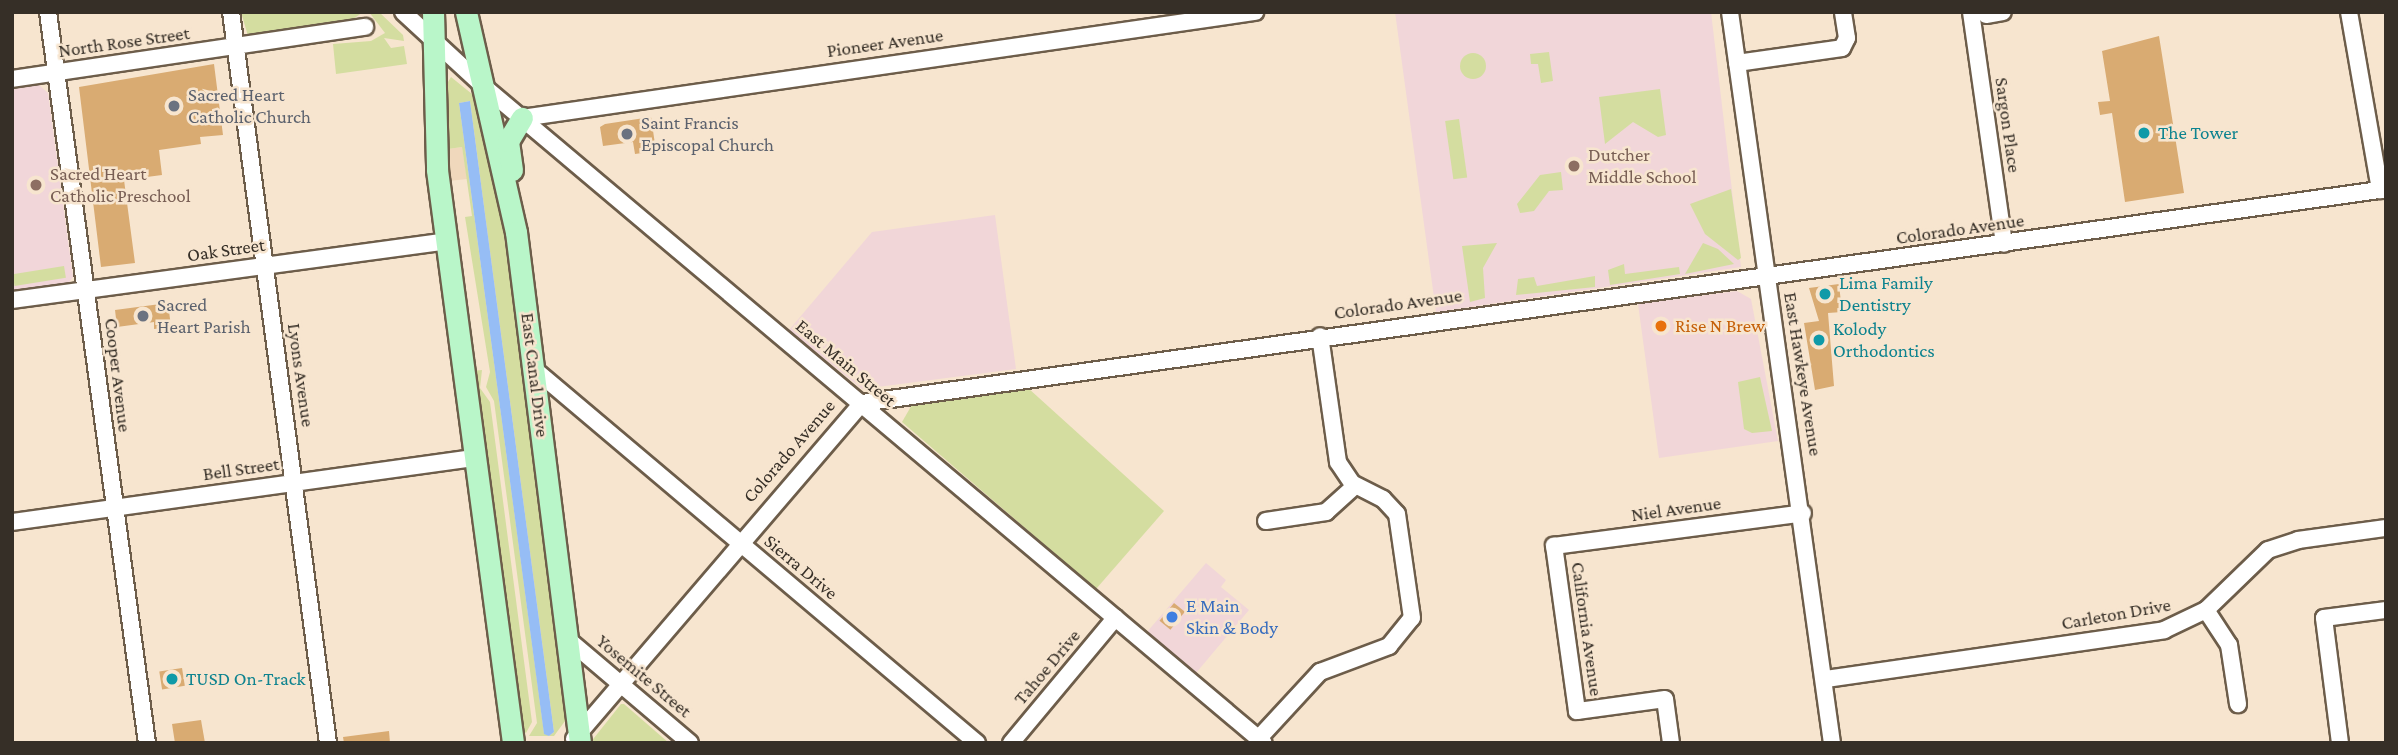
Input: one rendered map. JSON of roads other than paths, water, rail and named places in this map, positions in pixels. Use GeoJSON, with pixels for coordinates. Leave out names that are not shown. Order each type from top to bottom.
{"type":"FeatureCollection","features":[{"type":"Feature","properties":{"kind":"main road"},"geometry":{"type":"LineString","coordinates":[[433,12],[434,134],[513,743]]}},
{"type":"Feature","properties":{"kind":"main road","name":"East Canal Drive"},"geometry":{"type":"LineString","coordinates":[[466,12],[516,232],[571,642],[577,739]]}},
{"type":"Feature","properties":{"kind":"main road"},"geometry":{"type":"LineString","coordinates":[[516,232],[508,141],[522,118]]}},
{"type":"Feature","properties":{"kind":"street","name":"Cooper Avenue"},"geometry":{"type":"LineString","coordinates":[[48,12],[147,743]]}},
{"type":"Feature","properties":{"kind":"street","name":"Lyons Avenue"},"geometry":{"type":"LineString","coordinates":[[231,12],[328,743]]}},
{"type":"Feature","properties":{"kind":"street","name":"East Main Street"},"geometry":{"type":"LineString","coordinates":[[403,12],[481,84],[1261,740]]}},
{"type":"Feature","properties":{"kind":"street","name":"Pioneer Avenue"},"geometry":{"type":"LineString","coordinates":[[522,118],[1143,20],[1255,12]]}},
{"type":"Feature","properties":{"kind":"street","name":"East Hawkeye Avenue"},"geometry":{"type":"LineString","coordinates":[[1730,12],[1766,277],[1803,513],[1832,743]]}},
{"type":"Feature","properties":{"kind":"street"},"geometry":{"type":"LineString","coordinates":[[1737,63],[1842,48],[1847,38],[1843,12]]}},
{"type":"Feature","properties":{"kind":"street"},"geometry":{"type":"LineString","coordinates":[[1978,14],[2003,12]]}},
{"type":"Feature","properties":{"kind":"street"},"geometry":{"type":"LineString","coordinates":[[2348,12],[2383,190]]}},
{"type":"Feature","properties":{"kind":"street","name":"Sargon Place"},"geometry":{"type":"LineString","coordinates":[[1978,14],[2004,244]]}},
{"type":"Feature","properties":{"kind":"street","name":"North Rose Street"},"geometry":{"type":"LineString","coordinates":[[12,79],[365,27]]}},
{"type":"Feature","properties":{"kind":"street","name":"Colorado Avenue"},"geometry":{"type":"LineString","coordinates":[[577,739],[620,683],[739,542],[862,403],[1320,336],[1766,277],[2383,190]]}},
{"type":"Feature","properties":{"kind":"street","name":"Oak Street"},"geometry":{"type":"LineString","coordinates":[[12,300],[446,241]]}},
{"type":"Feature","properties":{"kind":"street"},"geometry":{"type":"LineString","coordinates":[[1261,740],[1320,672],[1389,646],[1410,622],[1399,519],[1388,502],[1355,486],[1336,457],[1320,336]]}},
{"type":"Feature","properties":{"kind":"street","name":"Sierra Drive"},"geometry":{"type":"LineString","coordinates":[[534,369],[977,743]]}},
{"type":"Feature","properties":{"kind":"street"},"geometry":{"type":"LineString","coordinates":[[904,439],[894,414],[906,395]]}},
{"type":"Feature","properties":{"kind":"street","name":"Bell Street"},"geometry":{"type":"LineString","coordinates":[[12,522],[475,458]]}},
{"type":"Feature","properties":{"kind":"street"},"geometry":{"type":"LineString","coordinates":[[1266,521],[1326,512],[1355,486]]}},
{"type":"Feature","properties":{"kind":"street","name":"Niel Avenue"},"geometry":{"type":"LineString","coordinates":[[1554,547],[1803,513]]}},
{"type":"Feature","properties":{"kind":"street","name":"Carleton Drive"},"geometry":{"type":"LineString","coordinates":[[1826,679],[2153,633],[2206,610],[2268,550],[2298,540],[2386,528]]}},
{"type":"Feature","properties":{"kind":"street","name":"California Avenue"},"geometry":{"type":"LineString","coordinates":[[1554,547],[1577,711],[1665,699],[1671,743]]}},
{"type":"Feature","properties":{"kind":"street"},"geometry":{"type":"LineString","coordinates":[[2206,610],[2229,645],[2238,704]]}},
{"type":"Feature","properties":{"kind":"street"},"geometry":{"type":"LineString","coordinates":[[2340,743],[2324,618],[2386,610]]}},
{"type":"Feature","properties":{"kind":"street","name":"Tahoe Drive"},"geometry":{"type":"LineString","coordinates":[[1011,743],[1115,618]]}},
{"type":"Feature","properties":{"kind":"street","name":"Yosemite Street"},"geometry":{"type":"LineString","coordinates":[[571,642],[690,743]]}},
{"type":"Feature","properties":{"kind":"water"},"geometry":{"type":"Polygon","coordinates":[[[470,101],[554,732],[549,736],[544,734],[459,103],[470,101]]]}},
{"type":"Feature","properties":{"kind":"place","name":"Sacred Heart Catholic Church"},"geometry":{"type":"Point","coordinates":[174,106]}},
{"type":"Feature","properties":{"kind":"place","name":"The Tower"},"geometry":{"type":"Point","coordinates":[2144,133]}},
{"type":"Feature","properties":{"kind":"place","name":"Saint Francis Episcopal Church"},"geometry":{"type":"Point","coordinates":[627,134]}},
{"type":"Feature","properties":{"kind":"place","name":"Dutcher Middle School"},"geometry":{"type":"Point","coordinates":[1574,166]}},
{"type":"Feature","properties":{"kind":"place","name":"Sacred Heart Catholic Preschool"},"geometry":{"type":"Point","coordinates":[36,185]}},
{"type":"Feature","properties":{"kind":"place","name":"Lima Family Dentistry"},"geometry":{"type":"Point","coordinates":[1825,294]}},
{"type":"Feature","properties":{"kind":"place","name":"Sacred Heart Parish"},"geometry":{"type":"Point","coordinates":[143,316]}},
{"type":"Feature","properties":{"kind":"place","name":"Rise N Brew"},"geometry":{"type":"Point","coordinates":[1661,326]}},
{"type":"Feature","properties":{"kind":"place","name":"Kolody Orthodontics"},"geometry":{"type":"Point","coordinates":[1819,340]}},
{"type":"Feature","properties":{"kind":"place","name":"E Main Skin & Body"},"geometry":{"type":"Point","coordinates":[1172,617]}},
{"type":"Feature","properties":{"kind":"place","name":"TUSD On-Track"},"geometry":{"type":"Point","coordinates":[172,679]}}]}
